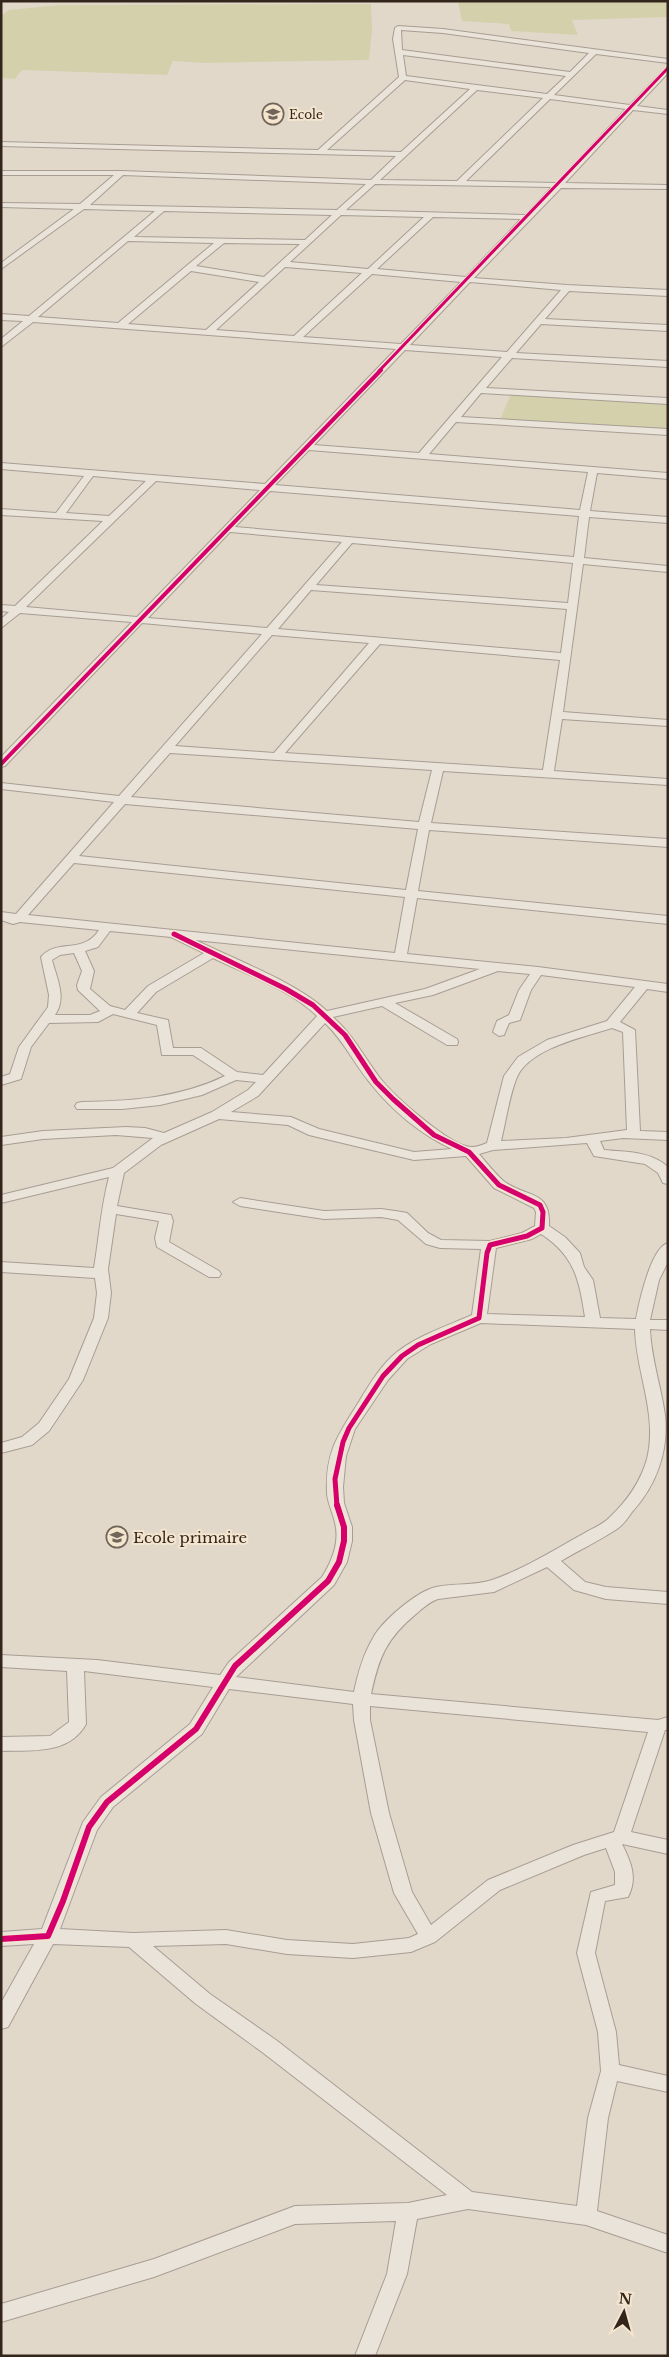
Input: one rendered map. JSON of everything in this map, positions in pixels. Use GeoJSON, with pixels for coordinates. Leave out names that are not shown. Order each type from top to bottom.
{"type":"FeatureCollection","features":[{"type":"Feature","properties":{"kind":"street"},"geometry":{"type":"LineString","coordinates":[[402,78],[398,28],[443,31],[668,62]]}},
{"type":"Feature","properties":{"kind":"street"},"geometry":{"type":"LineString","coordinates":[[399,52],[571,74]]}},
{"type":"Feature","properties":{"kind":"street"},"geometry":{"type":"LineString","coordinates":[[460,183],[594,52]]}},
{"type":"Feature","properties":{"kind":"street"},"geometry":{"type":"LineString","coordinates":[[1,764],[465,280],[558,186],[668,68]]}},
{"type":"Feature","properties":{"kind":"street"},"geometry":{"type":"LineString","coordinates":[[320,152],[402,78],[668,112]]}},
{"type":"Feature","properties":{"kind":"street"},"geometry":{"type":"LineString","coordinates":[[208,332],[475,88]]}},
{"type":"Feature","properties":{"kind":"street"},"geometry":{"type":"LineString","coordinates":[[1,144],[402,154]]}},
{"type":"Feature","properties":{"kind":"street"},"geometry":{"type":"LineString","coordinates":[[1,173],[120,173],[372,182],[668,187]]}},
{"type":"Feature","properties":{"kind":"street"},"geometry":{"type":"LineString","coordinates":[[1,268],[82,207],[120,173]]}},
{"type":"Feature","properties":{"kind":"street"},"geometry":{"type":"LineString","coordinates":[[658,186],[668,175]]}},
{"type":"Feature","properties":{"kind":"street"},"geometry":{"type":"LineString","coordinates":[[1,205],[526,217]]}},
{"type":"Feature","properties":{"kind":"street"},"geometry":{"type":"LineString","coordinates":[[1,344],[129,239],[162,209]]}},
{"type":"Feature","properties":{"kind":"street"},"geometry":{"type":"LineString","coordinates":[[297,338],[430,215]]}},
{"type":"Feature","properties":{"kind":"street"},"geometry":{"type":"LineString","coordinates":[[129,239],[306,242]]}},
{"type":"Feature","properties":{"kind":"street"},"geometry":{"type":"LineString","coordinates":[[121,326],[223,240]]}},
{"type":"Feature","properties":{"kind":"street"},"geometry":{"type":"LineString","coordinates":[[281,264],[567,288],[668,293]]}},
{"type":"Feature","properties":{"kind":"street"},"geometry":{"type":"LineString","coordinates":[[190,268],[265,280]]}},
{"type":"Feature","properties":{"kind":"street"},"geometry":{"type":"LineString","coordinates":[[422,456],[567,288]]}},
{"type":"Feature","properties":{"kind":"street"},"geometry":{"type":"LineString","coordinates":[[1,317],[509,355],[668,364]]}},
{"type":"Feature","properties":{"kind":"street"},"geometry":{"type":"LineString","coordinates":[[538,321],[668,328]]}},
{"type":"Feature","properties":{"kind":"street"},"geometry":{"type":"LineString","coordinates":[[480,390],[668,400]]}},
{"type":"Feature","properties":{"kind":"street"},"geometry":{"type":"LineString","coordinates":[[455,419],[668,432]]}},
{"type":"Feature","properties":{"kind":"street"},"geometry":{"type":"LineString","coordinates":[[305,447],[668,476]]}},
{"type":"Feature","properties":{"kind":"street"},"geometry":{"type":"LineString","coordinates":[[1,466],[668,520]]}},
{"type":"Feature","properties":{"kind":"street"},"geometry":{"type":"LineString","coordinates":[[548,774],[573,606],[584,514],[593,470]]}},
{"type":"Feature","properties":{"kind":"street"},"geometry":{"type":"LineString","coordinates":[[58,517],[90,474]]}},
{"type":"Feature","properties":{"kind":"street"},"geometry":{"type":"LineString","coordinates":[[1,625],[153,479]]}},
{"type":"Feature","properties":{"kind":"street"},"geometry":{"type":"LineString","coordinates":[[1,521],[6,512],[58,517],[113,519]]}},
{"type":"Feature","properties":{"kind":"street"},"geometry":{"type":"LineString","coordinates":[[228,529],[348,542],[668,569]]}},
{"type":"Feature","properties":{"kind":"street"},"geometry":{"type":"LineString","coordinates":[[1,925],[19,918],[348,542]]}},
{"type":"Feature","properties":{"kind":"street"},"geometry":{"type":"LineString","coordinates":[[308,587],[573,606]]}},
{"type":"Feature","properties":{"kind":"street"},"geometry":{"type":"LineString","coordinates":[[1,608],[564,657]]}},
{"type":"Feature","properties":{"kind":"street"},"geometry":{"type":"LineString","coordinates":[[277,756],[378,640]]}},
{"type":"Feature","properties":{"kind":"street"},"geometry":{"type":"LineString","coordinates":[[556,715],[668,723]]}},
{"type":"Feature","properties":{"kind":"street"},"geometry":{"type":"LineString","coordinates":[[166,749],[668,782]]}},
{"type":"Feature","properties":{"kind":"street"},"geometry":{"type":"LineString","coordinates":[[400,958],[424,827],[438,767]]}},
{"type":"Feature","properties":{"kind":"street"},"geometry":{"type":"LineString","coordinates":[[1,786],[120,801],[424,827],[668,843]]}},
{"type":"Feature","properties":{"kind":"street"},"geometry":{"type":"LineString","coordinates":[[70,860],[668,920]]}},
{"type":"Feature","properties":{"kind":"street"},"geometry":{"type":"LineString","coordinates":[[1,916],[538,971],[668,988]]}},
{"type":"Feature","properties":{"kind":"street"},"geometry":{"type":"LineString","coordinates":[[1,1081],[16,1076],[25,1047],[54,1007],[55,995],[46,960],[47,957],[89,947],[99,941],[106,928]]}},
{"type":"Feature","properties":{"kind":"street"},"geometry":{"type":"LineString","coordinates":[[174,934],[300,997],[325,1015],[345,1035],[376,1082],[393,1099],[434,1135],[469,1152],[499,1185],[540,1205],[543,1212],[542,1228]]}},
{"type":"Feature","properties":{"kind":"street"},"geometry":{"type":"LineString","coordinates":[[78,949],[88,970],[84,990],[108,1012]]}},
{"type":"Feature","properties":{"kind":"street"},"geometry":{"type":"LineString","coordinates":[[129,1013],[152,988],[213,953]]}},
{"type":"Feature","properties":{"kind":"street"},"geometry":{"type":"LineString","coordinates":[[1,1199],[118,1171],[143,1151],[165,1138],[216,1115],[253,1093],[325,1015],[429,992],[496,968]]}},
{"type":"Feature","properties":{"kind":"street"},"geometry":{"type":"LineString","coordinates":[[499,1032],[503,1021],[516,1017],[525,990],[538,971]]}},
{"type":"Feature","properties":{"kind":"street"},"geometry":{"type":"LineString","coordinates":[[493,1146],[511,1076],[523,1060],[552,1043],[612,1024],[643,986]]}},
{"type":"Feature","properties":{"kind":"street"},"geometry":{"type":"LineString","coordinates":[[385,1003],[452,1042]]}},
{"type":"Feature","properties":{"kind":"street"},"geometry":{"type":"LineString","coordinates":[[45,1019],[98,1018],[115,1009],[163,1023],[167,1052],[196,1051],[234,1076],[265,1079]]}},
{"type":"Feature","properties":{"kind":"street"},"geometry":{"type":"LineString","coordinates":[[612,1024],[629,1030],[634,1134]]}},
{"type":"Feature","properties":{"kind":"street"},"geometry":{"type":"LineString","coordinates":[[82,1106],[165,1102],[209,1089],[234,1076]]}},
{"type":"Feature","properties":{"kind":"street"},"geometry":{"type":"LineString","coordinates":[[216,1115],[292,1122],[314,1132],[405,1155],[424,1156],[469,1152],[493,1146],[566,1142],[634,1134],[668,1136]]}},
{"type":"Feature","properties":{"kind":"street"},"geometry":{"type":"LineString","coordinates":[[1,1141],[45,1134],[129,1131],[151,1132],[165,1138]]}},
{"type":"Feature","properties":{"kind":"street"},"geometry":{"type":"LineString","coordinates":[[591,1138],[599,1153],[650,1161],[664,1170],[668,1180]]}},
{"type":"Feature","properties":{"kind":"street"},"geometry":{"type":"LineString","coordinates":[[1,1448],[27,1441],[44,1427],[70,1392],[101,1318],[104,1293],[102,1273],[111,1209],[110,1201],[118,1171]]}},
{"type":"Feature","properties":{"kind":"street"},"geometry":{"type":"LineString","coordinates":[[240,1202],[316,1214],[381,1213],[402,1216],[422,1236],[440,1244],[490,1246],[527,1236],[542,1228]]}},
{"type":"Feature","properties":{"kind":"street"},"geometry":{"type":"LineString","coordinates":[[111,1209],[163,1216],[166,1218],[166,1227],[161,1240],[162,1244],[214,1274]]}},
{"type":"Feature","properties":{"kind":"street"},"geometry":{"type":"LineString","coordinates":[[542,1228],[560,1240],[573,1253],[577,1267],[586,1280],[593,1322]]}},
{"type":"Feature","properties":{"kind":"street"},"geometry":{"type":"LineString","coordinates":[[479,1318],[487,1253],[490,1246]]}},
{"type":"Feature","properties":{"kind":"street"},"geometry":{"type":"LineString","coordinates":[[430,1937],[403,1893],[379,1806],[362,1720],[361,1699],[368,1668],[380,1640],[403,1616],[426,1597],[436,1593],[494,1586],[549,1560],[613,1524],[635,1501],[647,1482],[655,1457],[663,1413],[643,1350],[642,1323],[652,1280],[666,1253]]}},
{"type":"Feature","properties":{"kind":"street"},"geometry":{"type":"LineString","coordinates":[[1,1267],[75,1273],[102,1273]]}},
{"type":"Feature","properties":{"kind":"street"},"geometry":{"type":"LineString","coordinates":[[1,2021],[48,1936],[63,1902],[89,1827],[108,1802],[196,1729],[206,1717],[223,1681],[241,1660],[328,1581],[337,1569],[343,1550],[344,1538],[344,1527],[335,1496],[340,1452],[346,1434],[388,1368],[410,1350],[430,1339],[479,1318],[668,1325]]}},
{"type":"Feature","properties":{"kind":"street"},"geometry":{"type":"LineString","coordinates":[[549,1560],[580,1586],[606,1594],[668,1598]]}},
{"type":"Feature","properties":{"kind":"street"},"geometry":{"type":"LineString","coordinates":[[1,1661],[75,1664],[361,1699],[663,1724],[616,1838],[625,1884],[622,1892],[608,1893],[597,1897],[586,1953],[608,2032],[610,2071],[598,2118],[586,2216]]}},
{"type":"Feature","properties":{"kind":"street"},"geometry":{"type":"LineString","coordinates":[[1,1744],[53,1743],[69,1736],[78,1724],[75,1664]]}},
{"type":"Feature","properties":{"kind":"street"},"geometry":{"type":"LineString","coordinates":[[1,1940],[48,1936],[134,1940],[226,1937],[287,1947],[352,1951],[411,1946],[430,1937],[494,1885],[530,1868],[616,1838],[668,1847]]}},
{"type":"Feature","properties":{"kind":"street"},"geometry":{"type":"LineString","coordinates":[[134,1940],[203,1999],[269,2046],[468,2200]]}},
{"type":"Feature","properties":{"kind":"street"},"geometry":{"type":"LineString","coordinates":[[610,2071],[668,2084]]}},
{"type":"Feature","properties":{"kind":"street"},"geometry":{"type":"LineString","coordinates":[[1,2314],[154,2268],[295,2215],[408,2212],[468,2200],[586,2216],[668,2244]]}},
{"type":"Feature","properties":{"kind":"street"},"geometry":{"type":"LineString","coordinates":[[365,2356],[397,2274],[408,2212]]}},
{"type":"Feature","properties":{"kind":"shaded area"},"geometry":{"type":"Polygon","coordinates":[[[458,1],[668,1],[668,17],[572,20],[578,35],[511,31],[509,24],[462,21],[458,1]]]}},
{"type":"Feature","properties":{"kind":"shaded area"},"geometry":{"type":"Polygon","coordinates":[[[371,4],[372,30],[369,60],[205,63],[173,61],[167,75],[22,70],[15,79],[1,78],[1,16],[9,10],[60,5],[371,4]]]}},
{"type":"Feature","properties":{"kind":"shaded area"},"geometry":{"type":"Polygon","coordinates":[[[511,394],[668,402],[668,434],[499,422],[511,394]]]}},
{"type":"Feature","properties":{"kind":"cycle path"},"geometry":{"type":"LineString","coordinates":[[1,764],[558,186],[668,68]]}},
{"type":"Feature","properties":{"kind":"cycle path"},"geometry":{"type":"LineString","coordinates":[[1,1939],[48,1936],[63,1901],[89,1827],[107,1802],[196,1729],[235,1666],[328,1581],[339,1562],[345,1534],[336,1503],[335,1487],[338,1456],[349,1428],[383,1376],[402,1356],[426,1340],[479,1318],[487,1253],[490,1245],[527,1236],[542,1228],[543,1212],[540,1205],[499,1185],[469,1152],[434,1135],[393,1099],[376,1082],[345,1035],[313,1005],[286,989],[174,934]]}},
{"type":"Feature","properties":{"kind":"place","name":"Ecole"},"geometry":{"type":"Point","coordinates":[273,114]}},
{"type":"Feature","properties":{"kind":"place","name":"Ecole primaire"},"geometry":{"type":"Point","coordinates":[117,1537]}}]}
